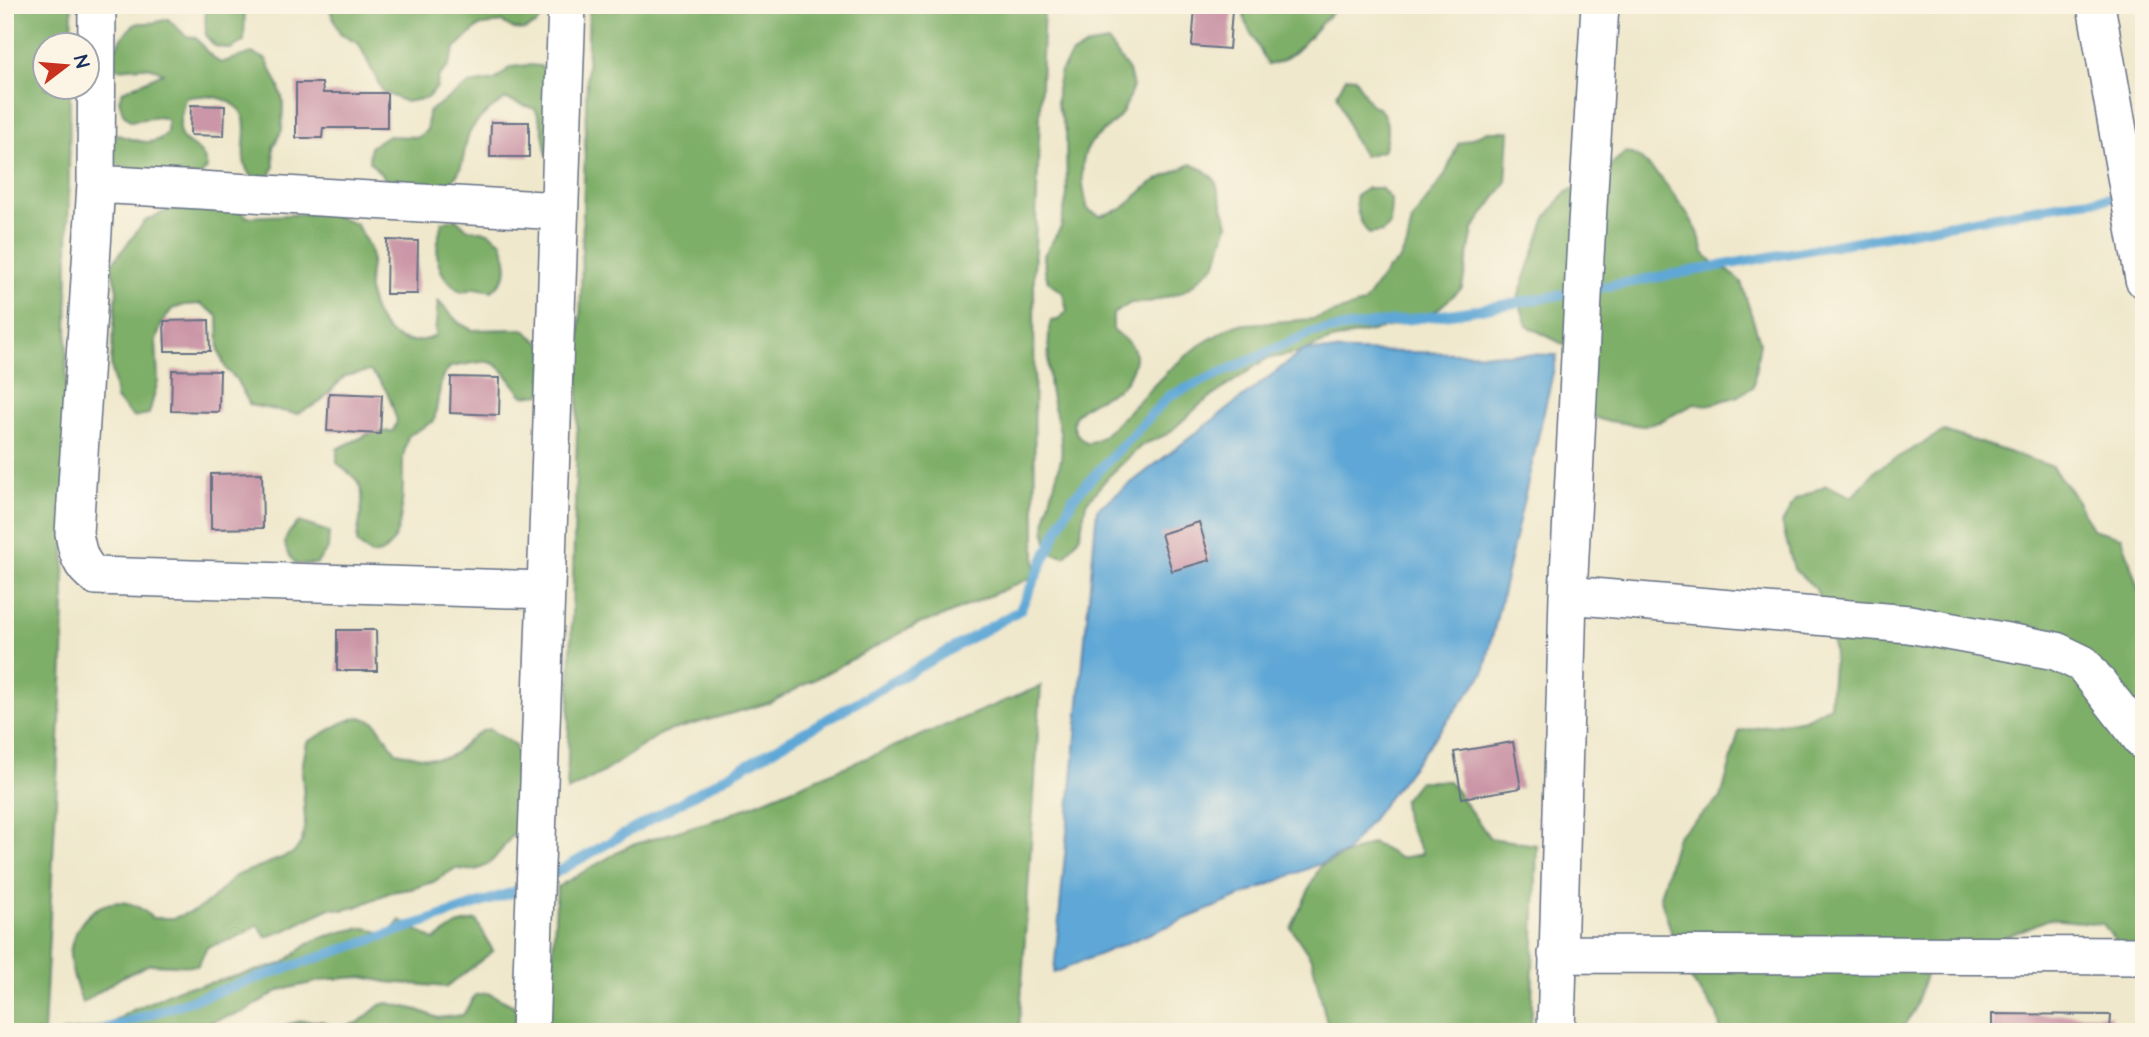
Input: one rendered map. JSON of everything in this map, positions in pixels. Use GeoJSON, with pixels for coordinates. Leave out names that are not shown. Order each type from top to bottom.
{"type":"FeatureCollection","features":[{"type":"Feature","properties":{"kind":"street"},"geometry":{"type":"LineString","coordinates":[[97,5],[96,184],[74,533],[86,570],[96,576],[546,590]]}},
{"type":"Feature","properties":{"kind":"street"},"geometry":{"type":"LineString","coordinates":[[530,1032],[567,5]]}},
{"type":"Feature","properties":{"kind":"street"},"geometry":{"type":"LineString","coordinates":[[1556,1032],[1568,595],[1600,5]]}},
{"type":"Feature","properties":{"kind":"street"},"geometry":{"type":"LineString","coordinates":[[2096,5],[2140,262]]}},
{"type":"Feature","properties":{"kind":"street"},"geometry":{"type":"LineString","coordinates":[[96,184],[559,211]]}},
{"type":"Feature","properties":{"kind":"street"},"geometry":{"type":"LineString","coordinates":[[1568,595],[1909,624],[2056,651],[2083,664],[2144,742]]}},
{"type":"Feature","properties":{"kind":"street"},"geometry":{"type":"LineString","coordinates":[[1557,954],[2144,956]]}},
{"type":"Feature","properties":{"kind":"green space"},"geometry":{"type":"Polygon","coordinates":[[[5,5],[72,5],[71,32],[32,32],[32,102],[70,102],[63,664],[44,1032],[5,1032],[5,5]]]}},
{"type":"Feature","properties":{"kind":"green space"},"geometry":{"type":"Polygon","coordinates":[[[205,5],[245,5],[244,41],[231,49],[215,46],[206,36],[205,5]]]}},
{"type":"Feature","properties":{"kind":"green space"},"geometry":{"type":"Polygon","coordinates":[[[328,5],[544,5],[544,15],[536,25],[524,30],[514,29],[502,22],[479,26],[455,48],[448,67],[438,77],[437,87],[427,98],[406,102],[383,92],[359,44],[340,34],[328,5]]]}},
{"type":"Feature","properties":{"kind":"green space"},"geometry":{"type":"Polygon","coordinates":[[[589,5],[1044,5],[1034,275],[1035,576],[941,617],[916,625],[772,702],[662,733],[602,773],[567,791],[589,5]]]}},
{"type":"Feature","properties":{"kind":"green space"},"geometry":{"type":"Polygon","coordinates":[[[1243,5],[1360,5],[1334,11],[1288,57],[1268,65],[1245,22],[1243,5]]]}},
{"type":"Feature","properties":{"kind":"green space"},"geometry":{"type":"Polygon","coordinates":[[[168,19],[186,36],[196,38],[220,63],[252,53],[266,59],[283,101],[282,130],[273,147],[274,167],[271,174],[266,177],[251,176],[245,166],[245,123],[242,114],[223,99],[209,96],[185,98],[180,125],[182,138],[198,150],[205,160],[207,168],[200,177],[128,169],[113,163],[113,134],[141,141],[154,141],[167,133],[167,119],[159,117],[130,121],[123,113],[119,100],[123,91],[163,73],[147,67],[119,69],[114,66],[110,56],[136,24],[168,19]]]}},
{"type":"Feature","properties":{"kind":"green space"},"geometry":{"type":"Polygon","coordinates":[[[1108,42],[1129,71],[1133,87],[1121,114],[1093,140],[1086,151],[1082,176],[1088,210],[1100,216],[1122,209],[1151,183],[1191,164],[1203,169],[1215,180],[1228,224],[1216,263],[1193,285],[1180,293],[1146,303],[1131,303],[1113,314],[1113,329],[1133,348],[1135,361],[1122,385],[1082,409],[1076,416],[1073,424],[1076,433],[1087,444],[1102,437],[1169,370],[1200,345],[1234,325],[1313,319],[1363,304],[1388,269],[1399,261],[1407,245],[1412,220],[1445,175],[1458,144],[1488,131],[1509,131],[1506,183],[1473,229],[1462,288],[1437,310],[1406,323],[1332,340],[1298,353],[1266,359],[1201,404],[1168,434],[1142,445],[1108,477],[1086,503],[1080,536],[1065,556],[1052,553],[1045,531],[1048,506],[1062,449],[1049,381],[1049,329],[1051,321],[1058,320],[1067,311],[1063,293],[1048,281],[1044,255],[1061,227],[1067,195],[1066,132],[1057,104],[1057,89],[1061,71],[1072,54],[1089,45],[1108,42]]]}},
{"type":"Feature","properties":{"kind":"green space"},"geometry":{"type":"Polygon","coordinates":[[[540,66],[558,79],[548,158],[542,127],[535,109],[506,99],[486,113],[473,127],[460,169],[447,184],[430,189],[392,186],[369,161],[370,147],[387,136],[418,137],[427,130],[428,112],[469,84],[495,80],[511,67],[540,66]]]}},
{"type":"Feature","properties":{"kind":"green space"},"geometry":{"type":"Polygon","coordinates":[[[1346,77],[1355,78],[1370,104],[1377,107],[1385,117],[1387,131],[1383,151],[1364,156],[1352,136],[1337,94],[1346,77]]]}},
{"type":"Feature","properties":{"kind":"green space"},"geometry":{"type":"Polygon","coordinates":[[[1626,152],[1639,157],[1661,178],[1698,232],[1704,253],[1717,266],[1730,272],[1741,282],[1760,342],[1753,387],[1736,397],[1707,405],[1694,404],[1659,422],[1643,426],[1602,420],[1586,413],[1569,347],[1527,326],[1518,298],[1546,218],[1565,193],[1595,178],[1626,152]]]}},
{"type":"Feature","properties":{"kind":"green space"},"geometry":{"type":"Polygon","coordinates":[[[1368,188],[1381,188],[1391,199],[1390,225],[1382,232],[1369,234],[1359,216],[1356,196],[1368,188]]]}},
{"type":"Feature","properties":{"kind":"green space"},"geometry":{"type":"Polygon","coordinates":[[[213,205],[238,207],[247,217],[327,213],[356,224],[371,253],[369,285],[376,315],[390,333],[399,338],[410,341],[435,336],[438,301],[459,323],[472,330],[523,329],[545,347],[542,394],[523,396],[506,374],[494,364],[478,362],[450,367],[442,378],[434,421],[408,436],[403,458],[398,530],[392,543],[383,552],[371,555],[357,543],[361,488],[337,463],[337,449],[371,433],[393,431],[397,421],[384,388],[370,371],[345,376],[319,403],[297,414],[250,405],[236,379],[226,369],[219,351],[218,316],[201,304],[185,305],[172,309],[162,323],[156,341],[158,381],[149,414],[133,417],[116,399],[111,363],[117,290],[111,265],[145,221],[171,209],[187,210],[213,205]]]}},
{"type":"Feature","properties":{"kind":"green space"},"geometry":{"type":"Polygon","coordinates":[[[456,219],[467,229],[488,232],[502,242],[506,274],[492,291],[475,288],[462,292],[452,285],[441,270],[437,252],[442,222],[456,219]]]}},
{"type":"Feature","properties":{"kind":"green space"},"geometry":{"type":"Polygon","coordinates":[[[1944,431],[2051,466],[2072,492],[2092,529],[2122,537],[2144,607],[2144,978],[2103,924],[2049,919],[1928,969],[1914,1011],[1899,1032],[1721,1032],[1717,1014],[1682,967],[1660,896],[1677,836],[1721,798],[1739,731],[1805,719],[1830,706],[1834,650],[1816,589],[1794,569],[1782,524],[1795,500],[1826,485],[1852,497],[1877,469],[1944,431]]]}},
{"type":"Feature","properties":{"kind":"green space"},"geometry":{"type":"Polygon","coordinates":[[[299,522],[329,532],[328,549],[316,564],[296,564],[287,552],[286,537],[299,522]]]}},
{"type":"Feature","properties":{"kind":"green space"},"geometry":{"type":"Polygon","coordinates":[[[1041,686],[1019,1032],[548,1032],[557,887],[629,846],[721,818],[1041,686]]]}},
{"type":"Feature","properties":{"kind":"green space"},"geometry":{"type":"Polygon","coordinates":[[[361,717],[375,722],[396,752],[415,756],[447,757],[477,734],[489,729],[515,745],[518,757],[515,801],[520,825],[494,859],[478,869],[456,868],[433,882],[391,892],[356,907],[343,910],[330,908],[266,937],[257,925],[236,938],[207,947],[198,966],[150,964],[122,977],[82,1003],[72,972],[70,954],[73,939],[89,914],[113,903],[126,903],[139,908],[152,918],[174,918],[196,910],[211,900],[235,876],[294,853],[302,841],[305,822],[302,768],[307,742],[340,724],[361,717]]]}},
{"type":"Feature","properties":{"kind":"green space"},"geometry":{"type":"Polygon","coordinates":[[[1419,781],[1449,781],[1490,838],[1537,845],[1531,1032],[1329,1032],[1312,960],[1291,928],[1320,866],[1373,843],[1400,858],[1423,854],[1405,819],[1403,801],[1419,781]]]}},
{"type":"Feature","properties":{"kind":"green space"},"geometry":{"type":"Polygon","coordinates":[[[400,920],[434,940],[457,925],[476,920],[493,951],[447,987],[387,982],[363,977],[330,979],[280,990],[243,1012],[188,1032],[60,1032],[112,1023],[129,1012],[183,987],[198,986],[282,964],[308,944],[330,935],[367,928],[386,933],[400,920]]]}},
{"type":"Feature","properties":{"kind":"green space"},"geometry":{"type":"Polygon","coordinates":[[[488,993],[516,1007],[518,1032],[279,1032],[286,1025],[302,1021],[321,1021],[336,1028],[358,1023],[380,1005],[388,1003],[438,1018],[463,1015],[475,995],[488,993]]]}},
{"type":"Feature","properties":{"kind":"water"},"geometry":{"type":"Polygon","coordinates":[[[1304,350],[1557,355],[1484,673],[1346,853],[1054,973],[1097,509],[1304,350]]]}},
{"type":"Feature","properties":{"kind":"building"},"geometry":{"type":"Polygon","coordinates":[[[1195,7],[1232,10],[1229,49],[1192,46],[1195,7]]]}},
{"type":"Feature","properties":{"kind":"building"},"geometry":{"type":"Polygon","coordinates":[[[296,83],[322,83],[323,93],[387,93],[387,128],[323,128],[322,138],[296,138],[296,83]]]}},
{"type":"Feature","properties":{"kind":"building"},"geometry":{"type":"Polygon","coordinates":[[[191,105],[225,106],[224,136],[190,135],[191,105]]]}},
{"type":"Feature","properties":{"kind":"building"},"geometry":{"type":"Polygon","coordinates":[[[491,122],[529,122],[529,157],[490,157],[491,122]]]}},
{"type":"Feature","properties":{"kind":"building"},"geometry":{"type":"Polygon","coordinates":[[[387,240],[418,241],[417,294],[386,294],[387,240]]]}},
{"type":"Feature","properties":{"kind":"building"},"geometry":{"type":"Polygon","coordinates":[[[209,320],[210,351],[165,351],[164,321],[209,320]]]}},
{"type":"Feature","properties":{"kind":"building"},"geometry":{"type":"Polygon","coordinates":[[[172,370],[220,371],[219,412],[171,411],[172,370]]]}},
{"type":"Feature","properties":{"kind":"building"},"geometry":{"type":"Polygon","coordinates":[[[451,377],[500,378],[499,415],[450,413],[451,377]]]}},
{"type":"Feature","properties":{"kind":"building"},"geometry":{"type":"Polygon","coordinates":[[[329,393],[382,395],[380,434],[327,431],[329,393]]]}},
{"type":"Feature","properties":{"kind":"building"},"geometry":{"type":"Polygon","coordinates":[[[262,473],[263,528],[211,529],[211,474],[262,473]]]}},
{"type":"Feature","properties":{"kind":"building"},"geometry":{"type":"Polygon","coordinates":[[[1199,522],[1210,560],[1172,571],[1161,534],[1199,522]]]}},
{"type":"Feature","properties":{"kind":"building"},"geometry":{"type":"Polygon","coordinates":[[[337,630],[376,630],[377,671],[337,671],[337,630]]]}},
{"type":"Feature","properties":{"kind":"building"},"geometry":{"type":"Polygon","coordinates":[[[1513,742],[1521,788],[1462,798],[1454,752],[1513,742]]]}},
{"type":"Feature","properties":{"kind":"building"},"geometry":{"type":"Polygon","coordinates":[[[1992,1014],[2111,1015],[2110,1032],[1992,1032],[1992,1014]]]}},
{"type":"Feature","properties":{"kind":"waterway"},"geometry":{"type":"LineString","coordinates":[[1592,289],[2074,202],[2122,197]]}},
{"type":"Feature","properties":{"kind":"waterway"},"geometry":{"type":"LineString","coordinates":[[545,879],[1020,610],[1073,498],[1169,396],[1313,332],[1457,313],[1577,292]]}},
{"type":"Feature","properties":{"kind":"waterway"},"geometry":{"type":"LineString","coordinates":[[97,1032],[528,887]]}}]}
